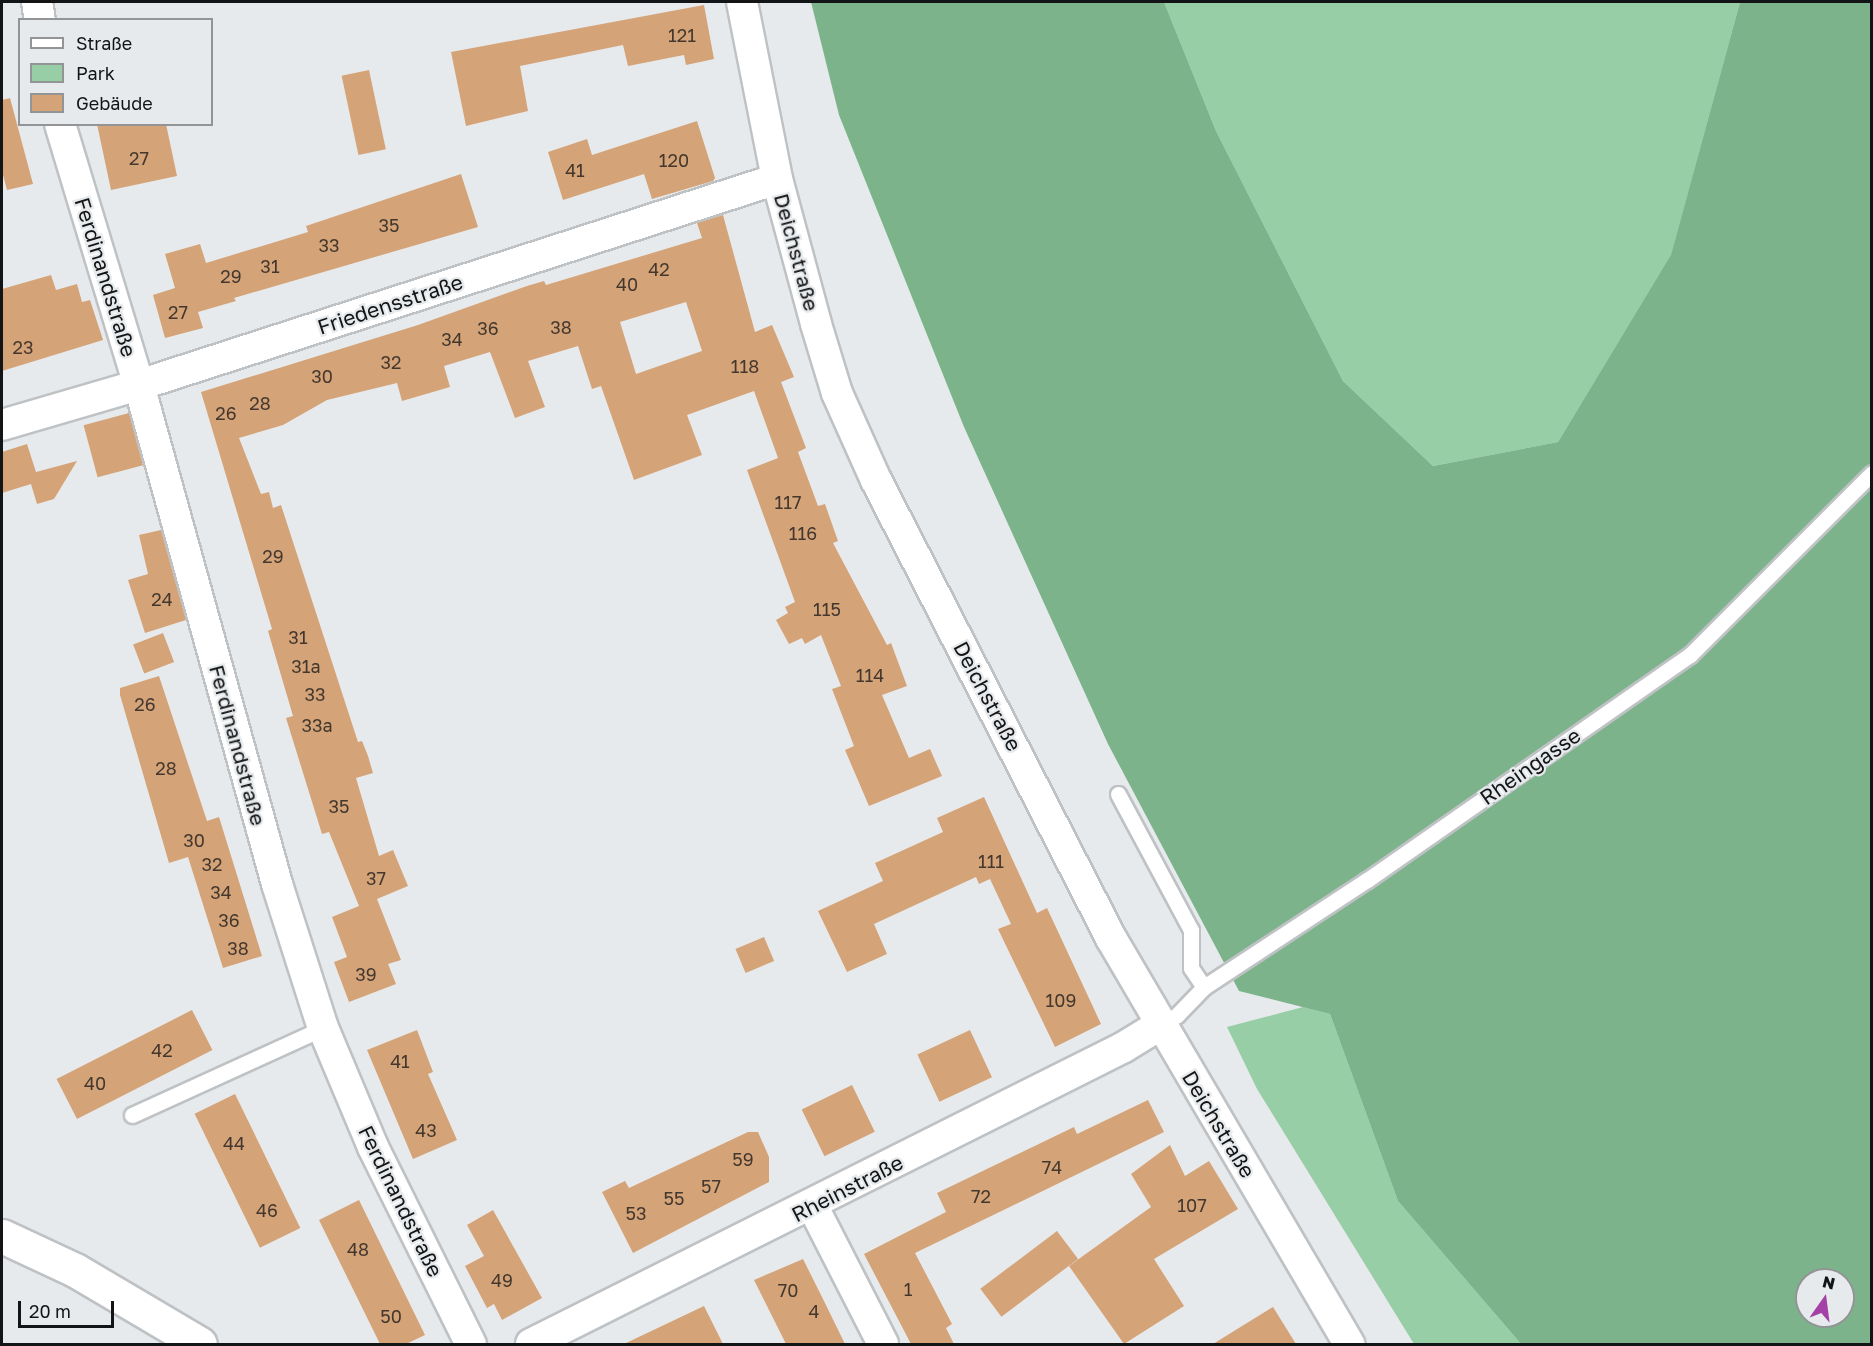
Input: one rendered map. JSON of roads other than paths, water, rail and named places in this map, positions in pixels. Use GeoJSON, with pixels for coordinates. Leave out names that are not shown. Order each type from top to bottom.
{"type":"FeatureCollection","features":[{"type":"Feature","properties":{"kind":"main road"},"geometry":{"type":"LineString","coordinates":[[2,1236],[75,1270],[201,1344]]}},
{"type":"Feature","properties":{"kind":"street"},"geometry":{"type":"LineString","coordinates":[[37,2],[40,18]]}},
{"type":"Feature","properties":{"kind":"street","name":"Deichstraße"},"geometry":{"type":"LineString","coordinates":[[742,2],[777,179],[837,393],[876,480],[1111,938],[1349,1344]]}},
{"type":"Feature","properties":{"kind":"street","name":"Ferdinandstraße"},"geometry":{"type":"LineString","coordinates":[[61,126],[139,385],[277,884],[323,1028],[373,1147],[471,1344]]}},
{"type":"Feature","properties":{"kind":"street","name":"Friedensstraße"},"geometry":{"type":"LineString","coordinates":[[2,425],[139,385],[777,179]]}},
{"type":"Feature","properties":{"kind":"street","name":"Rheinstraße"},"geometry":{"type":"LineString","coordinates":[[531,1344],[812,1206],[1124,1047],[1160,1025]]}},
{"type":"Feature","properties":{"kind":"street"},"geometry":{"type":"LineString","coordinates":[[812,1206],[883,1344]]}},
{"type":"Feature","properties":{"kind":"lane","name":"Rheingasse"},"geometry":{"type":"LineString","coordinates":[[1160,1025],[1177,1015],[1204,987],[1367,880],[1690,655],[1872,473]]}},
{"type":"Feature","properties":{"kind":"lane"},"geometry":{"type":"LineString","coordinates":[[1118,794],[1191,930],[1191,968],[1204,987]]}},
{"type":"Feature","properties":{"kind":"lane"},"geometry":{"type":"LineString","coordinates":[[132,1115],[323,1028]]}}]}
